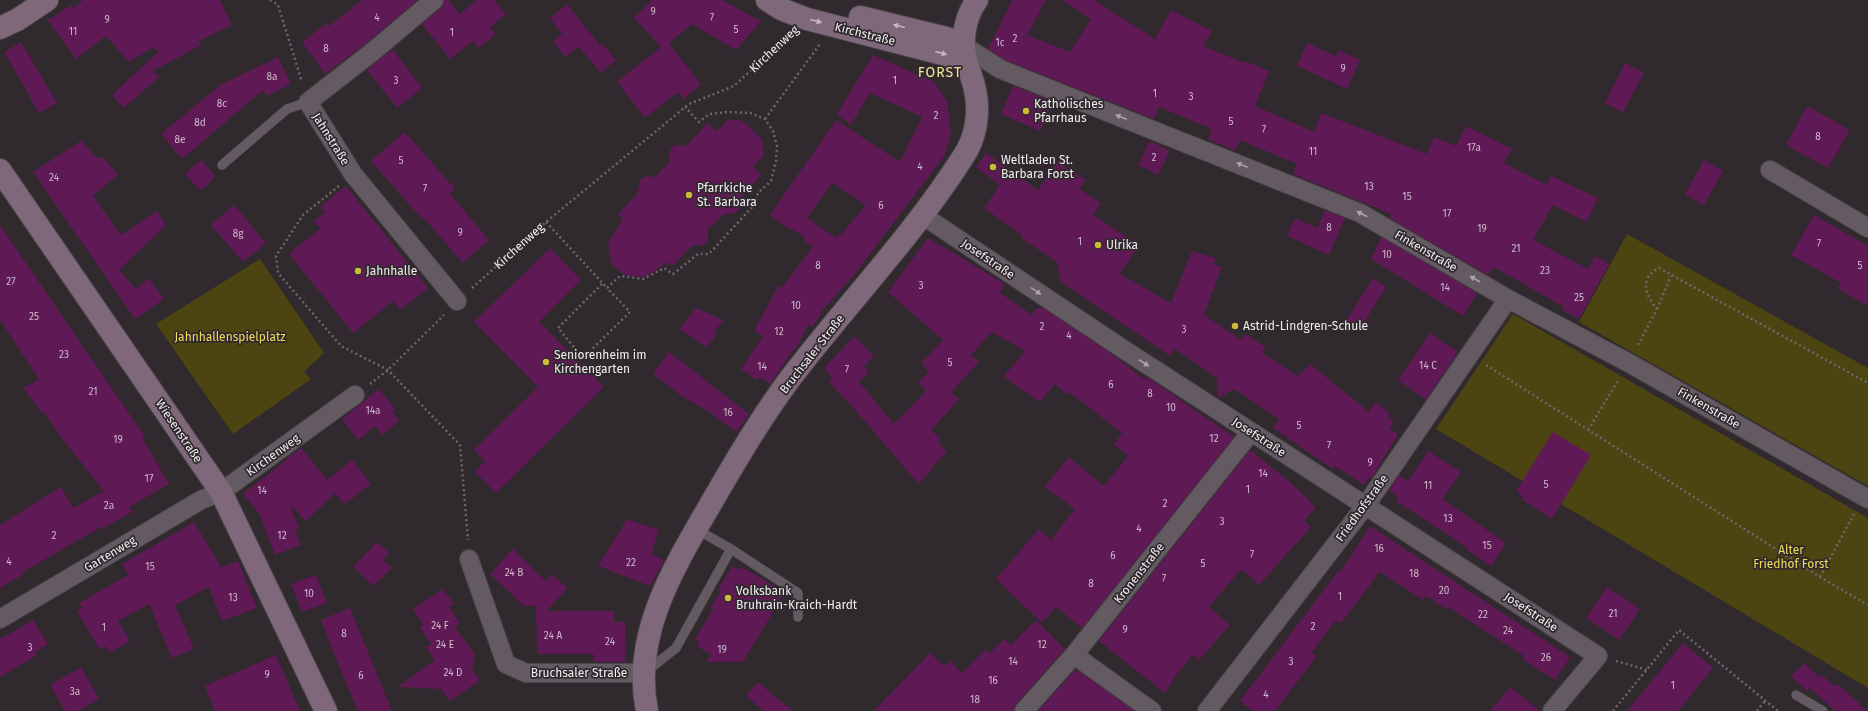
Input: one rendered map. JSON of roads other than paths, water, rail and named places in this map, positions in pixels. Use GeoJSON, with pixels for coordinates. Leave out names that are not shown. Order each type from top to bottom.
{"type":"FeatureCollection","features":[{"type":"Feature","properties":{"kind":"street"},"geometry":{"type":"LineString","coordinates":[[0,28],[17,20],[47,0]]}},
{"type":"Feature","properties":{"kind":"street","name":"Jahnstraße"},"geometry":{"type":"LineString","coordinates":[[434,0],[371,53],[308,102],[353,174],[457,301]]}},
{"type":"Feature","properties":{"kind":"street","name":"Kirchstraße"},"geometry":{"type":"LineString","coordinates":[[767,0],[781,9],[807,19],[964,53]]}},
{"type":"Feature","properties":{"kind":"street","name":"Kirchstraße"},"geometry":{"type":"LineString","coordinates":[[790,0],[946,38],[964,53]]}},
{"type":"Feature","properties":{"kind":"street"},"geometry":{"type":"LineString","coordinates":[[964,53],[964,31],[977,0]]}},
{"type":"Feature","properties":{"kind":"street","name":"Bruchsaler Straße"},"geometry":{"type":"LineString","coordinates":[[647,711],[644,673],[648,634],[662,594],[696,529],[739,455],[789,380],[922,215],[964,155],[972,138],[976,122],[977,104],[975,90],[964,53]]}},
{"type":"Feature","properties":{"kind":"street","name":"Finkenstraße"},"geometry":{"type":"LineString","coordinates":[[964,53],[1000,69],[1360,213],[1508,299],[1628,363],[1865,498]]}},
{"type":"Feature","properties":{"kind":"street","name":"Wiesenstraße"},"geometry":{"type":"LineString","coordinates":[[0,170],[221,492],[326,711]]}},
{"type":"Feature","properties":{"kind":"street"},"geometry":{"type":"LineString","coordinates":[[1770,170],[1868,228]]}},
{"type":"Feature","properties":{"kind":"street","name":"Josefstraße"},"geometry":{"type":"LineString","coordinates":[[922,215],[1251,432],[1598,656],[1552,711]]}},
{"type":"Feature","properties":{"kind":"street","name":"Friedhofstraße"},"geometry":{"type":"LineString","coordinates":[[1207,711],[1366,505],[1508,299]]}},
{"type":"Feature","properties":{"kind":"street","name":"Kirchenweg"},"geometry":{"type":"LineString","coordinates":[[221,492],[356,395]]}},
{"type":"Feature","properties":{"kind":"street","name":"Kronenstraße"},"geometry":{"type":"LineString","coordinates":[[1024,711],[1074,655],[1251,432]]}},
{"type":"Feature","properties":{"kind":"street","name":"Gartenweg"},"geometry":{"type":"LineString","coordinates":[[0,619],[201,500],[221,492]]}},
{"type":"Feature","properties":{"kind":"street","name":"Bruchsaler Straße"},"geometry":{"type":"LineString","coordinates":[[469,560],[506,664],[526,674],[644,673]]}},
{"type":"Feature","properties":{"kind":"street"},"geometry":{"type":"LineString","coordinates":[[1074,655],[1152,711]]}},
{"type":"Feature","properties":{"kind":"lane"},"geometry":{"type":"LineString","coordinates":[[222,165],[287,109],[308,102]]}},
{"type":"Feature","properties":{"kind":"lane"},"geometry":{"type":"LineString","coordinates":[[696,529],[731,549],[798,593],[798,617]]}},
{"type":"Feature","properties":{"kind":"lane"},"geometry":{"type":"LineString","coordinates":[[644,673],[676,648],[731,549]]}},
{"type":"Feature","properties":{"kind":"lane"},"geometry":{"type":"LineString","coordinates":[[1796,695],[1823,711]]}},
{"type":"Feature","properties":{"kind":"place","name":"Katholisches Pfarrhaus"},"geometry":{"type":"Point","coordinates":[1026,111]}},
{"type":"Feature","properties":{"kind":"place","name":"Weltladen St. Barbara Forst"},"geometry":{"type":"Point","coordinates":[993,167]}},
{"type":"Feature","properties":{"kind":"place","name":"Pfarrkiche St. Barbara"},"geometry":{"type":"Point","coordinates":[689,195]}},
{"type":"Feature","properties":{"kind":"place","name":"Ulrika"},"geometry":{"type":"Point","coordinates":[1098,245]}},
{"type":"Feature","properties":{"kind":"place","name":"Jahnhalle"},"geometry":{"type":"Point","coordinates":[358,271]}},
{"type":"Feature","properties":{"kind":"place","name":"Astrid-Lindgren-Schule"},"geometry":{"type":"Point","coordinates":[1235,326]}},
{"type":"Feature","properties":{"kind":"place","name":"Seniorenheim im Kirchengarten"},"geometry":{"type":"Point","coordinates":[546,362]}},
{"type":"Feature","properties":{"kind":"place","name":"Volksbank Bruhrain-Kraich-Hardt"},"geometry":{"type":"Point","coordinates":[728,598]}},
{"type":"Feature","properties":{"kind":"district","name":"FORST"},"geometry":{"type":"Point","coordinates":[940,72]}},
{"type":"Feature","properties":{"kind":"park label","name":"Jahnhallenspielplatz"},"geometry":{"type":"Point","coordinates":[230,337]}},
{"type":"Feature","properties":{"kind":"park label","name":"Alter Friedhof Forst"},"geometry":{"type":"Point","coordinates":[1791,557]}}]}
